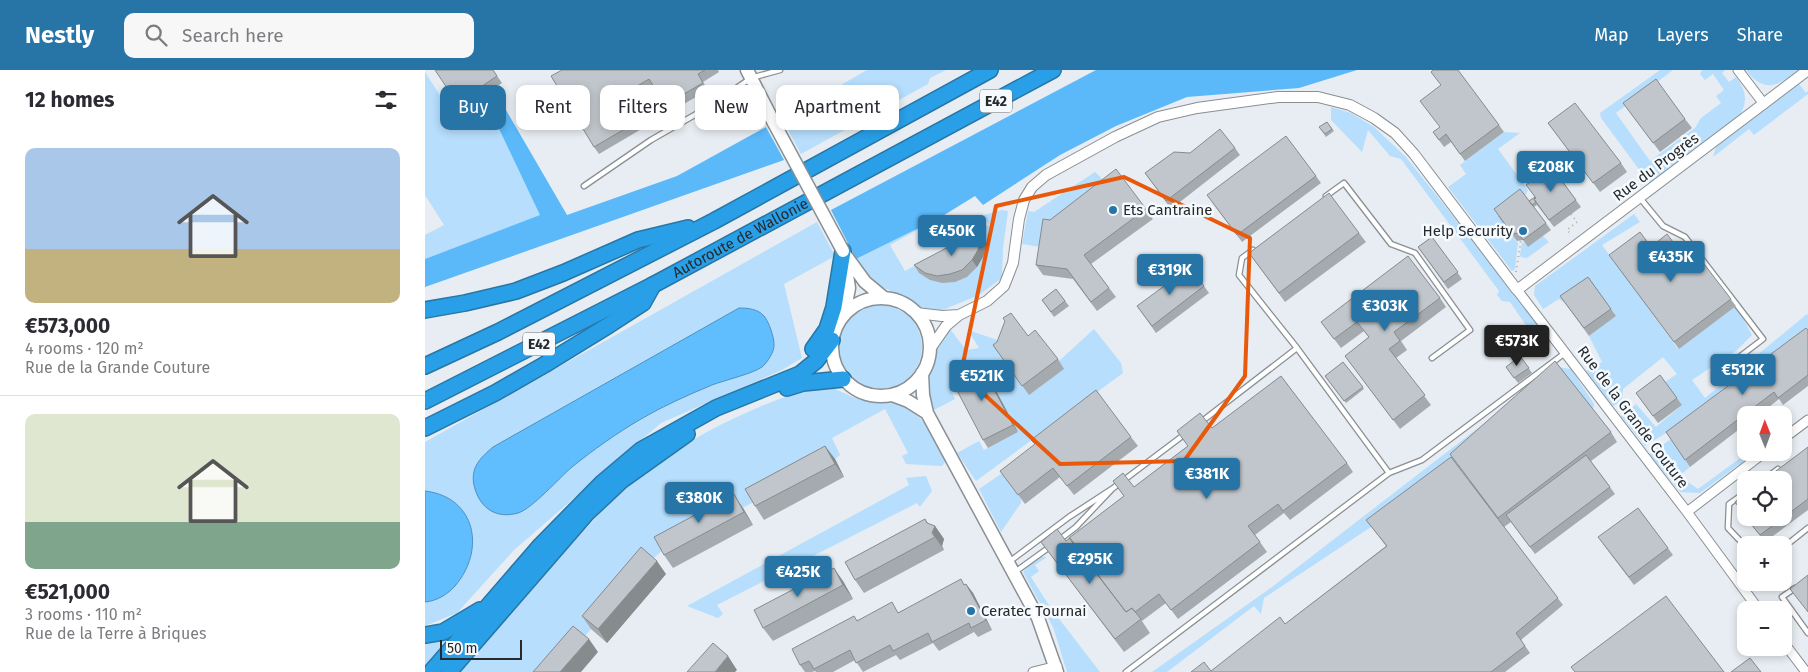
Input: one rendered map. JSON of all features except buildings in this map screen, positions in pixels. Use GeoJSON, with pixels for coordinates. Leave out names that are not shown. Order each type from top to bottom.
{"type":"FeatureCollection","features":[{"type":"Feature","properties":{"kind":"highway","name":"Autoroute de Wallonie"},"geometry":{"type":"LineString","coordinates":[[425,366],[497,332],[714,221],[990,70]]}},
{"type":"Feature","properties":{"kind":"highway","name":"Autoroute de Wallonie"},"geometry":{"type":"LineString","coordinates":[[425,401],[653,285],[1053,70]]}},
{"type":"Feature","properties":{"kind":"highway"},"geometry":{"type":"LineString","coordinates":[[425,310],[516,291],[563,273],[638,240],[714,221]]}},
{"type":"Feature","properties":{"kind":"highway"},"geometry":{"type":"LineString","coordinates":[[774,384],[798,366],[827,329],[834,307],[843,252]]}},
{"type":"Feature","properties":{"kind":"highway"},"geometry":{"type":"LineString","coordinates":[[425,428],[495,393],[643,304],[653,285]]}},
{"type":"Feature","properties":{"kind":"highway"},"geometry":{"type":"LineString","coordinates":[[431,672],[541,545],[584,501],[641,450],[716,408],[800,374],[816,361],[831,340]]}},
{"type":"Feature","properties":{"kind":"highway"},"geometry":{"type":"LineString","coordinates":[[449,672],[586,514],[621,481],[688,433],[721,414],[803,383],[843,379]]}},
{"type":"Feature","properties":{"kind":"highway"},"geometry":{"type":"LineString","coordinates":[[425,635],[443,632],[488,606]]}},
{"type":"Feature","properties":{"kind":"main road"},"geometry":{"type":"LineString","coordinates":[[749,74],[843,252],[865,282],[883,298]]}},
{"type":"Feature","properties":{"kind":"main road"},"geometry":{"type":"LineString","coordinates":[[843,252],[849,288],[844,314]]}},
{"type":"Feature","properties":{"kind":"main road"},"geometry":{"type":"LineString","coordinates":[[883,298],[901,302],[916,312],[924,323],[929,336],[930,349],[922,374],[914,383],[892,395],[879,396],[865,394],[853,388],[843,379],[836,367],[832,354],[831,340],[836,326],[844,314],[855,305],[869,299],[883,298]]}},
{"type":"Feature","properties":{"kind":"main road"},"geometry":{"type":"LineString","coordinates":[[922,374],[923,395],[927,413],[1040,624],[1057,669]]}},
{"type":"Feature","properties":{"kind":"main road"},"geometry":{"type":"LineString","coordinates":[[892,395],[908,401],[927,413]]}},
{"type":"Feature","properties":{"kind":"street"},"geometry":{"type":"LineString","coordinates":[[1738,70],[1764,104]]}},
{"type":"Feature","properties":{"kind":"street","name":"Rue du Progrès"},"geometry":{"type":"LineString","coordinates":[[1517,290],[1808,70]]}},
{"type":"Feature","properties":{"kind":"street","name":"Rue de la Grande Couture"},"geometry":{"type":"LineString","coordinates":[[930,349],[946,326],[959,316],[987,301],[1003,286],[1013,263],[1019,219],[1024,200],[1033,187],[1046,175],[1115,137],[1159,117],[1197,108],[1278,97],[1318,97],[1350,105],[1374,118],[1395,133],[1414,154],[1737,575]]}},
{"type":"Feature","properties":{"kind":"street"},"geometry":{"type":"LineString","coordinates":[[916,312],[942,316],[959,316]]}},
{"type":"Feature","properties":{"kind":"street"},"geometry":{"type":"LineString","coordinates":[[1793,431],[1808,420]]}},
{"type":"Feature","properties":{"kind":"street"},"geometry":{"type":"LineString","coordinates":[[1687,512],[1753,461]]}},
{"type":"Feature","properties":{"kind":"street"},"geometry":{"type":"LineString","coordinates":[[1792,654],[1806,672]]}},
{"type":"Feature","properties":{"kind":"street"},"geometry":{"type":"LineString","coordinates":[[1033,672],[1057,669]]}},
{"type":"Feature","properties":{"kind":"lane"},"geometry":{"type":"LineString","coordinates":[[584,186],[651,140],[712,105],[749,74],[780,70]]}},
{"type":"Feature","properties":{"kind":"lane"},"geometry":{"type":"LineString","coordinates":[[1320,200],[1344,183],[1391,244],[1415,253],[1471,330],[1432,358]]}},
{"type":"Feature","properties":{"kind":"lane"},"geometry":{"type":"LineString","coordinates":[[1640,198],[1663,226],[1685,237],[1763,340],[1721,371]]}},
{"type":"Feature","properties":{"kind":"lane"},"geometry":{"type":"LineString","coordinates":[[1258,247],[1242,258],[1239,275],[1297,348],[1389,473]]}},
{"type":"Feature","properties":{"kind":"lane"},"geometry":{"type":"LineString","coordinates":[[1197,425],[1297,348]]}},
{"type":"Feature","properties":{"kind":"lane"},"geometry":{"type":"LineString","coordinates":[[1126,672],[1389,473],[1422,460],[1565,353]]}},
{"type":"Feature","properties":{"kind":"lane"},"geometry":{"type":"LineString","coordinates":[[1011,568],[1069,517],[1112,489],[1189,430]]}},
{"type":"Feature","properties":{"kind":"lane"},"geometry":{"type":"LineString","coordinates":[[1776,471],[1786,464]]}},
{"type":"Feature","properties":{"kind":"lane"},"geometry":{"type":"LineString","coordinates":[[1011,568],[1076,527],[1112,489]]}},
{"type":"Feature","properties":{"kind":"lane"},"geometry":{"type":"LineString","coordinates":[[1737,498],[1729,504],[1728,528],[1737,538]]}},
{"type":"Feature","properties":{"kind":"lane"},"geometry":{"type":"LineString","coordinates":[[1792,541],[1808,528]]}},
{"type":"Feature","properties":{"kind":"lane"},"geometry":{"type":"LineString","coordinates":[[1785,601],[1782,597],[1802,583]]}},
{"type":"Feature","properties":{"kind":"lane"},"geometry":{"type":"LineString","coordinates":[[1792,612],[1808,633]]}},
{"type":"Feature","properties":{"kind":"path"},"geometry":{"type":"LineString","coordinates":[[1571,214],[1577,222],[1567,230],[1574,239]]}},
{"type":"Feature","properties":{"kind":"path"},"geometry":{"type":"LineString","coordinates":[[1516,272],[1521,240]]}},
{"type":"Feature","properties":{"kind":"highlighted area"},"geometry":{"type":"Polygon","coordinates":[[[1124,177],[1250,238],[1245,376],[1184,461],[1060,464],[961,373],[996,206],[1124,177]]]}},
{"type":"Feature","properties":{"kind":"shaded area"},"geometry":{"type":"Polygon","coordinates":[[[867,70],[946,70],[930,78],[928,84],[899,100],[899,85],[841,85],[867,70]]]}},
{"type":"Feature","properties":{"kind":"shaded area"},"geometry":{"type":"Polygon","coordinates":[[[1096,70],[1357,70],[1299,88],[1187,97],[1116,126],[1060,155],[983,205],[975,196],[941,217],[856,259],[831,210],[1096,70]]]}},
{"type":"Feature","properties":{"kind":"shaded area"},"geometry":{"type":"Polygon","coordinates":[[[1660,70],[1673,70],[1616,113],[1650,161],[1695,128],[1701,118],[1721,103],[1716,96],[1724,90],[1713,74],[1705,80],[1700,74],[1702,70],[1725,70],[1722,73],[1729,82],[1736,77],[1744,91],[1745,100],[1740,115],[1649,183],[1601,118],[1600,113],[1660,70]]]}},
{"type":"Feature","properties":{"kind":"shaded area"},"geometry":{"type":"Polygon","coordinates":[[[1746,70],[1798,70],[1778,83],[1765,85],[1753,78],[1746,70]]]}},
{"type":"Feature","properties":{"kind":"shaded area"},"geometry":{"type":"Polygon","coordinates":[[[425,72],[440,95],[440,130],[500,130],[541,215],[425,259],[425,235],[444,225],[425,195],[425,72]]]}},
{"type":"Feature","properties":{"kind":"shaded area"},"geometry":{"type":"Polygon","coordinates":[[[1799,84],[1806,93],[1808,91],[1808,94],[1754,135],[1749,129],[1713,157],[1716,147],[1799,84]]]}},
{"type":"Feature","properties":{"kind":"shaded area"},"geometry":{"type":"Polygon","coordinates":[[[1331,107],[1351,113],[1374,127],[1405,156],[1509,286],[1540,329],[1538,343],[1510,302],[1502,301],[1497,295],[1499,291],[1401,159],[1390,156],[1368,130],[1362,152],[1331,120],[1331,107]]]}},
{"type":"Feature","properties":{"kind":"shaded area"},"geometry":{"type":"Polygon","coordinates":[[[506,110],[567,215],[677,176],[761,130],[766,130],[766,127],[784,160],[425,287],[425,259],[540,215],[500,130],[506,130],[506,110]]]}},
{"type":"Feature","properties":{"kind":"shaded area"},"geometry":{"type":"Polygon","coordinates":[[[788,130],[845,130],[801,154],[788,130]]]}},
{"type":"Feature","properties":{"kind":"shaded area"},"geometry":{"type":"Polygon","coordinates":[[[1504,132],[1520,133],[1498,149],[1528,190],[1525,196],[1499,216],[1518,243],[1515,269],[1512,271],[1448,187],[1466,174],[1460,165],[1504,132]]]}},
{"type":"Feature","properties":{"kind":"shaded area"},"geometry":{"type":"Polygon","coordinates":[[[1095,172],[1111,187],[1047,248],[1022,244],[1028,211],[1034,212],[1095,172]]]}},
{"type":"Feature","properties":{"kind":"shaded area"},"geometry":{"type":"Polygon","coordinates":[[[1002,210],[1008,211],[1003,248],[1002,278],[979,295],[934,312],[911,303],[889,290],[865,282],[856,259],[941,217],[890,245],[905,271],[989,225],[984,215],[1002,210]]]}},
{"type":"Feature","properties":{"kind":"shaded area"},"geometry":{"type":"Polygon","coordinates":[[[1634,214],[1640,222],[1602,245],[1678,349],[1736,306],[1752,335],[1737,350],[1692,380],[1705,398],[1808,315],[1808,336],[1698,413],[1645,446],[1621,416],[1636,404],[1656,427],[1682,405],[1665,382],[1677,374],[1663,357],[1623,389],[1622,401],[1613,406],[1586,371],[1602,362],[1589,336],[1616,316],[1592,284],[1565,303],[1559,299],[1543,309],[1534,295],[1535,286],[1634,214]]]}},
{"type":"Feature","properties":{"kind":"shaded area"},"geometry":{"type":"Polygon","coordinates":[[[817,222],[835,256],[784,284],[802,358],[782,370],[661,423],[514,550],[457,613],[425,626],[425,442],[817,222]]]}},
{"type":"Feature","properties":{"kind":"shaded area"},"geometry":{"type":"Polygon","coordinates":[[[1543,236],[1549,242],[1527,258],[1521,257],[1522,243],[1524,242],[1528,247],[1543,236]]]}},
{"type":"Feature","properties":{"kind":"shaded area"},"geometry":{"type":"Polygon","coordinates":[[[880,305],[903,312],[915,324],[922,347],[915,370],[903,382],[880,389],[857,382],[845,370],[838,347],[845,324],[857,312],[880,305]]]}},
{"type":"Feature","properties":{"kind":"shaded area"},"geometry":{"type":"Polygon","coordinates":[[[739,308],[756,310],[764,316],[769,326],[774,347],[770,357],[762,367],[712,385],[632,424],[580,461],[531,506],[518,513],[503,515],[491,511],[481,502],[473,482],[474,470],[483,456],[493,447],[739,308]]]}},
{"type":"Feature","properties":{"kind":"shaded area"},"geometry":{"type":"Polygon","coordinates":[[[950,329],[966,350],[979,348],[968,330],[1059,361],[1094,329],[1121,363],[1123,373],[976,481],[957,453],[979,441],[984,450],[1018,432],[985,370],[950,388],[955,399],[934,410],[923,395],[922,373],[950,329]]]}},
{"type":"Feature","properties":{"kind":"shaded area"},"geometry":{"type":"Polygon","coordinates":[[[1557,367],[1571,369],[1594,404],[1593,410],[1371,527],[1264,598],[1261,614],[1254,606],[1167,672],[1152,672],[1272,587],[1557,367]]]}},
{"type":"Feature","properties":{"kind":"shaded area"},"geometry":{"type":"Polygon","coordinates":[[[827,387],[859,399],[894,403],[913,412],[932,434],[946,461],[942,466],[906,464],[902,456],[908,453],[885,409],[832,438],[840,455],[835,459],[663,550],[650,561],[554,672],[459,672],[585,530],[613,500],[644,473],[681,447],[734,418],[787,396],[827,387]]]}},
{"type":"Feature","properties":{"kind":"shaded area"},"geometry":{"type":"Polygon","coordinates":[[[1671,439],[1690,467],[1679,476],[1698,489],[1737,460],[1744,461],[1700,493],[1680,492],[1649,454],[1671,439]]]}},
{"type":"Feature","properties":{"kind":"shaded area"},"geometry":{"type":"Polygon","coordinates":[[[1038,449],[1007,480],[1021,499],[1021,503],[1001,532],[979,489],[1038,449]]]}},
{"type":"Feature","properties":{"kind":"shaded area"},"geometry":{"type":"Polygon","coordinates":[[[926,476],[932,491],[920,507],[917,503],[717,605],[723,614],[718,618],[687,606],[909,485],[906,478],[926,476]]]}},
{"type":"Feature","properties":{"kind":"shaded area"},"geometry":{"type":"Polygon","coordinates":[[[425,491],[442,495],[456,503],[465,514],[471,527],[473,542],[471,557],[465,572],[455,586],[442,597],[425,602],[425,491]]]}},
{"type":"Feature","properties":{"kind":"shaded area"},"geometry":{"type":"Polygon","coordinates":[[[1036,557],[1047,557],[1035,565],[1039,571],[1031,577],[1050,607],[1100,672],[1067,672],[1053,627],[1023,572],[1036,557]]]}},
{"type":"Feature","properties":{"kind":"shaded area"},"geometry":{"type":"Polygon","coordinates":[[[456,631],[425,667],[425,636],[456,631]]]}},
{"type":"Feature","properties":{"kind":"place","name":"Ets Cantraine"},"geometry":{"type":"Point","coordinates":[1113,210]}},
{"type":"Feature","properties":{"kind":"place","name":"Help Security"},"geometry":{"type":"Point","coordinates":[1523,231]}},
{"type":"Feature","properties":{"kind":"place","name":"Ceratec Tournai"},"geometry":{"type":"Point","coordinates":[971,611]}}]}
